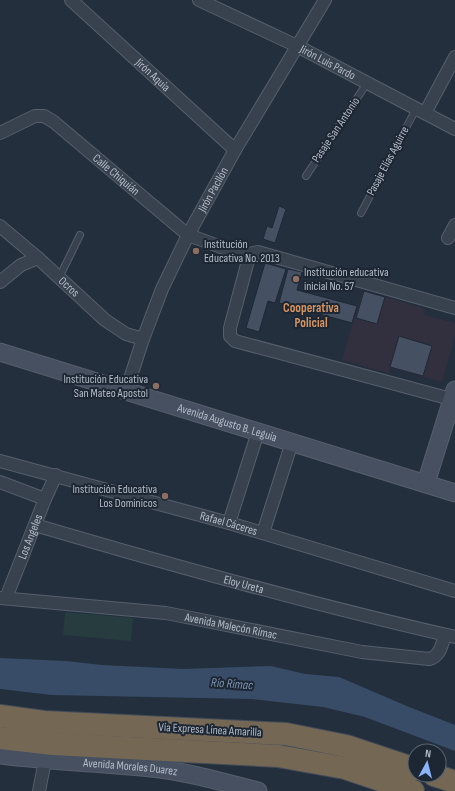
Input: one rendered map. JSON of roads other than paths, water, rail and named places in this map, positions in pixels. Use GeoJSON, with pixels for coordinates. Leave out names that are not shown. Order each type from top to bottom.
{"type":"FeatureCollection","features":[{"type":"Feature","properties":{"kind":"highway","name":"Vía Expresa Línea Amarilla"},"geometry":{"type":"LineString","coordinates":[[0,716],[44,722],[286,734],[346,746],[407,766]]}},
{"type":"Feature","properties":{"kind":"highway","name":"Vía Expresa Línea Amarilla"},"geometry":{"type":"LineString","coordinates":[[0,738],[61,744],[278,756],[345,768],[414,791]]}},
{"type":"Feature","properties":{"kind":"main road","name":"Avenida Augusto B. Leguia"},"geometry":{"type":"LineString","coordinates":[[0,352],[455,492]]}},
{"type":"Feature","properties":{"kind":"main road"},"geometry":{"type":"LineString","coordinates":[[426,484],[453,395]]}},
{"type":"Feature","properties":{"kind":"main road","name":"Avenida Morales Duarez"},"geometry":{"type":"LineString","coordinates":[[0,756],[162,770],[192,775],[258,791]]}},
{"type":"Feature","properties":{"kind":"street","name":"Jirón Aquia"},"geometry":{"type":"LineString","coordinates":[[70,0],[236,150]]}},
{"type":"Feature","properties":{"kind":"street","name":"Jirón Luis Pardo"},"geometry":{"type":"LineString","coordinates":[[198,0],[297,46],[455,129]]}},
{"type":"Feature","properties":{"kind":"street","name":"Jirón Pacllón"},"geometry":{"type":"LineString","coordinates":[[126,391],[143,339],[162,289],[188,235],[236,150],[325,0]]}},
{"type":"Feature","properties":{"kind":"street"},"geometry":{"type":"LineString","coordinates":[[421,111],[455,57]]}},
{"type":"Feature","properties":{"kind":"street","name":"Calle Chiquián"},"geometry":{"type":"LineString","coordinates":[[0,133],[35,116],[44,116],[54,122],[188,235]]}},
{"type":"Feature","properties":{"kind":"street"},"geometry":{"type":"LineString","coordinates":[[448,238],[455,225]]}},
{"type":"Feature","properties":{"kind":"street","name":"Ocros"},"geometry":{"type":"LineString","coordinates":[[0,226],[38,258],[105,320],[126,334],[143,339]]}},
{"type":"Feature","properties":{"kind":"street"},"geometry":{"type":"LineString","coordinates":[[188,235],[249,257]]}},
{"type":"Feature","properties":{"kind":"street"},"geometry":{"type":"LineString","coordinates":[[453,395],[235,341],[230,336],[230,328],[249,257],[253,253],[258,252],[455,308]]}},
{"type":"Feature","properties":{"kind":"street"},"geometry":{"type":"LineString","coordinates":[[0,282],[21,265],[38,258]]}},
{"type":"Feature","properties":{"kind":"street"},"geometry":{"type":"LineString","coordinates":[[229,523],[258,432]]}},
{"type":"Feature","properties":{"kind":"street"},"geometry":{"type":"LineString","coordinates":[[263,533],[292,442]]}},
{"type":"Feature","properties":{"kind":"street","name":"Rafael Cáceres"},"geometry":{"type":"LineString","coordinates":[[0,461],[229,523],[455,591]]}},
{"type":"Feature","properties":{"kind":"street","name":"Los Angeles"},"geometry":{"type":"LineString","coordinates":[[3,598],[56,475]]}},
{"type":"Feature","properties":{"kind":"street"},"geometry":{"type":"LineString","coordinates":[[0,482],[45,499]]}},
{"type":"Feature","properties":{"kind":"street","name":"Eloy Ureta"},"geometry":{"type":"LineString","coordinates":[[35,525],[286,596],[450,636]]}},
{"type":"Feature","properties":{"kind":"street","name":"Avenida Malecón Rímac"},"geometry":{"type":"LineString","coordinates":[[3,598],[166,613],[362,652],[429,658],[434,658],[438,655],[450,636]]}},
{"type":"Feature","properties":{"kind":"street"},"geometry":{"type":"LineString","coordinates":[[39,791],[45,761]]}},
{"type":"Feature","properties":{"kind":"lane","name":"Pasaje San Antonio"},"geometry":{"type":"LineString","coordinates":[[306,176],[367,83]]}},
{"type":"Feature","properties":{"kind":"lane","name":"Pasaje Elías Aguirre"},"geometry":{"type":"LineString","coordinates":[[361,214],[421,111]]}},
{"type":"Feature","properties":{"kind":"lane"},"geometry":{"type":"LineString","coordinates":[[60,278],[80,235]]}},
{"type":"Feature","properties":{"kind":"water","name":"Río Rímac"},"geometry":{"type":"Polygon","coordinates":[[[0,658],[183,669],[271,666],[305,674],[339,677],[455,725],[455,751],[447,748],[447,743],[434,743],[365,717],[323,707],[252,699],[52,695],[0,689],[0,658]]]}},
{"type":"Feature","properties":{"kind":"place","name":"Institución Educativa No. 2013"},"geometry":{"type":"Point","coordinates":[196,251]}},
{"type":"Feature","properties":{"kind":"place","name":"Institución educativa inicial No. 57"},"geometry":{"type":"Point","coordinates":[296,279]}},
{"type":"Feature","properties":{"kind":"place","name":"Institución Educativa San Mateo Apostol"},"geometry":{"type":"Point","coordinates":[156,386]}},
{"type":"Feature","properties":{"kind":"place","name":"Institución Educativa Los Dominicos"},"geometry":{"type":"Point","coordinates":[165,496]}},
{"type":"Feature","properties":{"kind":"district","name":"Cooperativa Policial"},"geometry":{"type":"Point","coordinates":[311,316]}}]}
